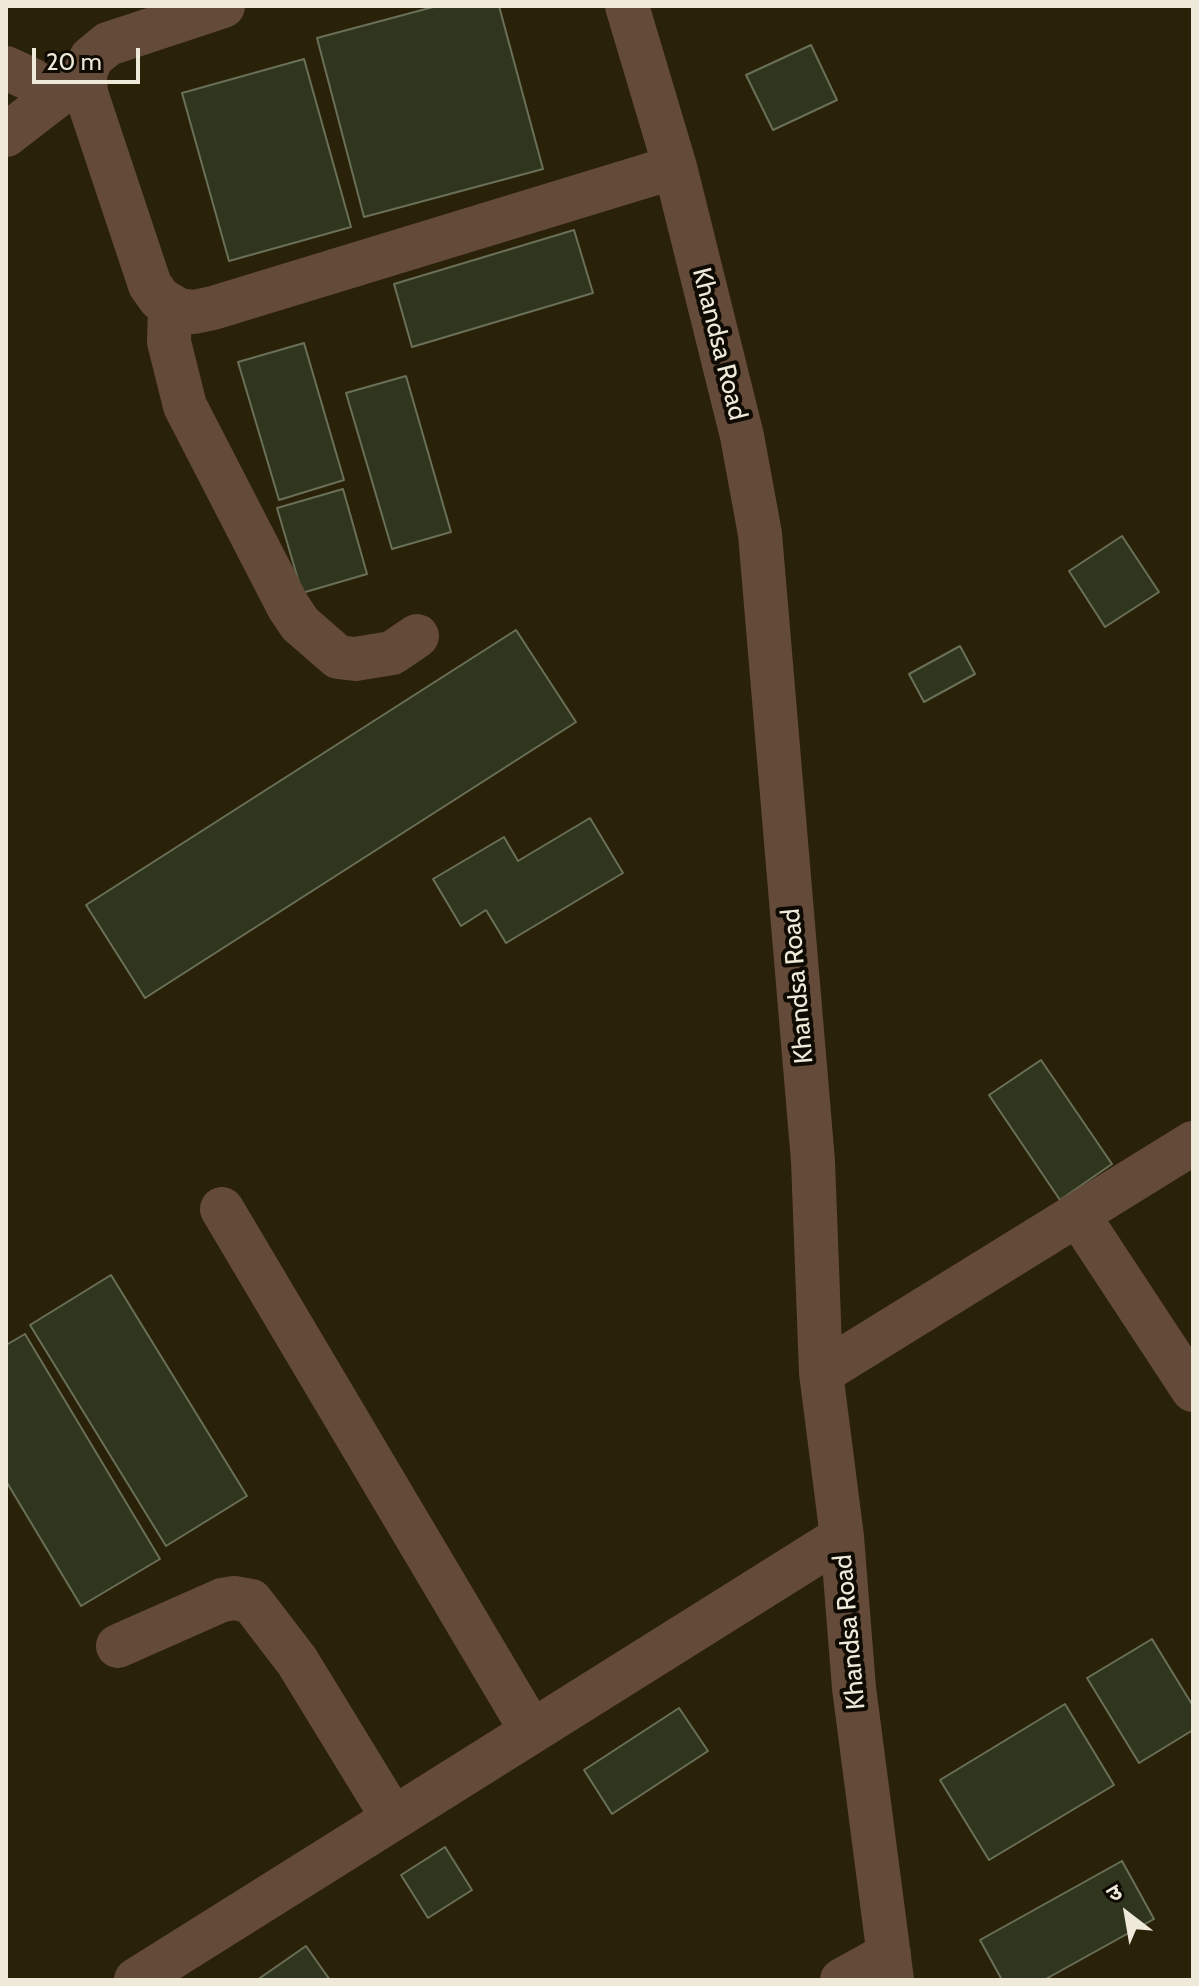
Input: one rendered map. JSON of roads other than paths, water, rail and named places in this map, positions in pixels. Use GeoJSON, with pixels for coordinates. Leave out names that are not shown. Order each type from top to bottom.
{"type":"FeatureCollection","features":[{"type":"Feature","properties":{"kind":"street"},"geometry":{"type":"LineString","coordinates":[[6,135],[70,85],[91,58],[108,44],[223,6]]}},
{"type":"Feature","properties":{"kind":"street","name":"Khandsa Road"},"geometry":{"type":"LineString","coordinates":[[627,6],[675,167],[742,436],[760,534],[813,1161],[821,1373],[842,1537],[854,1688],[891,1967]]}},
{"type":"Feature","properties":{"kind":"street"},"geometry":{"type":"LineString","coordinates":[[6,68],[30,79],[70,85],[86,93],[150,285],[170,307],[194,312],[675,167]]}},
{"type":"Feature","properties":{"kind":"street"},"geometry":{"type":"LineString","coordinates":[[170,307],[169,342],[185,406],[300,624],[338,657],[355,659],[392,653],[417,636]]}},
{"type":"Feature","properties":{"kind":"street"},"geometry":{"type":"LineString","coordinates":[[821,1373],[1193,1143]]}},
{"type":"Feature","properties":{"kind":"street"},"geometry":{"type":"LineString","coordinates":[[222,1209],[531,1730]]}},
{"type":"Feature","properties":{"kind":"street"},"geometry":{"type":"LineString","coordinates":[[1078,1215],[1193,1390]]}},
{"type":"Feature","properties":{"kind":"street"},"geometry":{"type":"LineString","coordinates":[[136,1980],[842,1537]]}},
{"type":"Feature","properties":{"kind":"street"},"geometry":{"type":"LineString","coordinates":[[118,1646],[222,1600],[234,1598],[251,1601],[297,1661],[393,1818]]}},
{"type":"Feature","properties":{"kind":"street"},"geometry":{"type":"LineString","coordinates":[[842,1980],[891,1967]]}}]}
